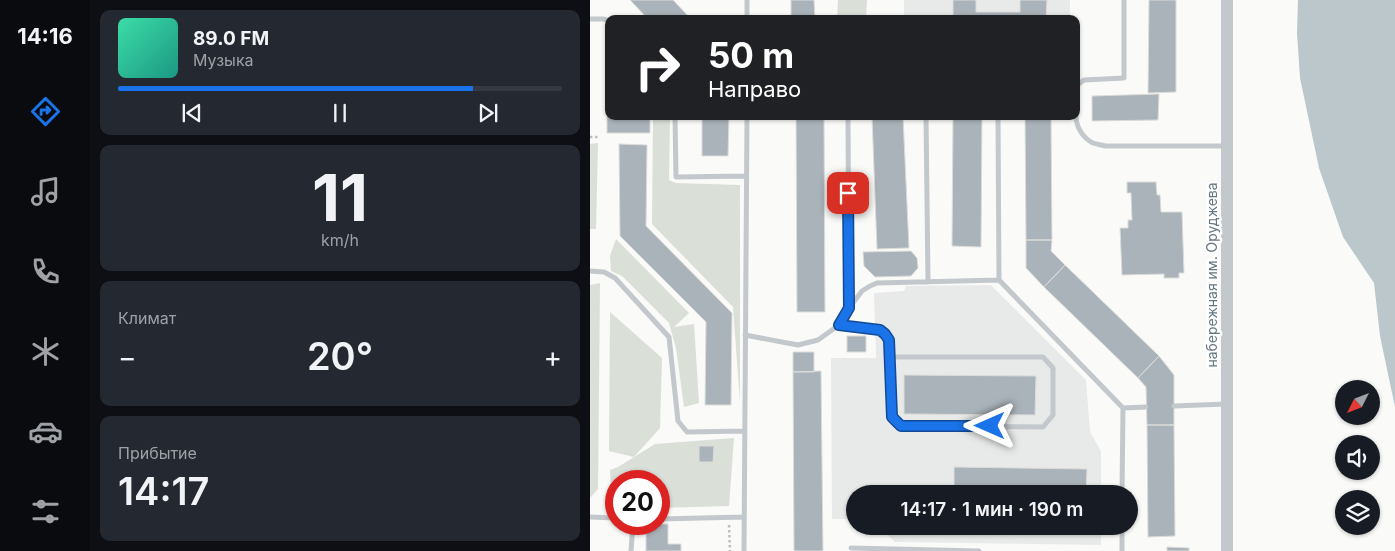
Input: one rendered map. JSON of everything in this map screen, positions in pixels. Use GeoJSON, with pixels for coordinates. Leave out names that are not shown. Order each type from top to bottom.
{"type":"FeatureCollection","features":[{"type":"Feature","properties":{"kind":"street","name":"набережная им. Оруджева"},"geometry":{"type":"LineString","coordinates":[[1227,0],[1227,551]]}},
{"type":"Feature","properties":{"kind":"lane"},"geometry":{"type":"LineString","coordinates":[[747,0],[747,15]]}},
{"type":"Feature","properties":{"kind":"lane"},"geometry":{"type":"LineString","coordinates":[[1080,83],[1084,80],[1124,78],[1124,0]]}},
{"type":"Feature","properties":{"kind":"lane"},"geometry":{"type":"LineString","coordinates":[[590,19],[605,19]]}},
{"type":"Feature","properties":{"kind":"lane"},"geometry":{"type":"LineString","coordinates":[[675,120],[676,177],[746,176]]}},
{"type":"Feature","properties":{"kind":"lane"},"geometry":{"type":"LineString","coordinates":[[744,551],[747,120]]}},
{"type":"Feature","properties":{"kind":"lane"},"geometry":{"type":"LineString","coordinates":[[848,120],[849,308]]}},
{"type":"Feature","properties":{"kind":"lane"},"geometry":{"type":"LineString","coordinates":[[926,120],[928,282]]}},
{"type":"Feature","properties":{"kind":"lane"},"geometry":{"type":"LineString","coordinates":[[998,120],[999,280],[1123,408],[1122,485]]}},
{"type":"Feature","properties":{"kind":"lane"},"geometry":{"type":"LineString","coordinates":[[1076,120],[1082,135],[1093,143],[1105,146],[1227,146]]}},
{"type":"Feature","properties":{"kind":"lane"},"geometry":{"type":"LineString","coordinates":[[590,271],[604,272],[615,278],[669,337],[678,421],[687,432],[744,430]]}},
{"type":"Feature","properties":{"kind":"lane"},"geometry":{"type":"LineString","coordinates":[[745,335],[798,345],[818,340],[839,325],[862,291],[877,283],[999,280]]}},
{"type":"Feature","properties":{"kind":"lane"},"geometry":{"type":"LineString","coordinates":[[839,325],[880,330],[889,340],[892,417],[901,426],[1043,427],[1053,415],[1053,368],[1043,357],[890,357]]}},
{"type":"Feature","properties":{"kind":"lane"},"geometry":{"type":"LineString","coordinates":[[1174,406],[1227,404]]}},
{"type":"Feature","properties":{"kind":"lane"},"geometry":{"type":"LineString","coordinates":[[1123,408],[1146,407]]}},
{"type":"Feature","properties":{"kind":"lane"},"geometry":{"type":"LineString","coordinates":[[590,517],[605,518]]}},
{"type":"Feature","properties":{"kind":"lane"},"geometry":{"type":"LineString","coordinates":[[670,519],[744,517]]}},
{"type":"Feature","properties":{"kind":"lane"},"geometry":{"type":"LineString","coordinates":[[631,551],[632,535]]}},
{"type":"Feature","properties":{"kind":"lane"},"geometry":{"type":"LineString","coordinates":[[1122,535],[1122,551]]}},
{"type":"Feature","properties":{"kind":"lane"},"geometry":{"type":"LineString","coordinates":[[851,548],[979,551]]}},
{"type":"Feature","properties":{"kind":"path"},"geometry":{"type":"LineString","coordinates":[[590,137],[600,137]]}},
{"type":"Feature","properties":{"kind":"path"},"geometry":{"type":"LineString","coordinates":[[729,517],[730,551]]}},
{"type":"Feature","properties":{"kind":"shaded area"},"geometry":{"type":"Polygon","coordinates":[[[838,0],[867,0],[866,15],[837,15],[838,0]]]}},
{"type":"Feature","properties":{"kind":"shaded area"},"geometry":{"type":"Polygon","coordinates":[[[904,0],[1070,0],[1070,15],[904,15],[904,0]]]}},
{"type":"Feature","properties":{"kind":"shaded area"},"geometry":{"type":"Polygon","coordinates":[[[1298,0],[1395,0],[1395,407],[1380,336],[1374,283],[1343,237],[1319,168],[1300,78],[1297,33],[1298,0]]]}},
{"type":"Feature","properties":{"kind":"shaded area"},"geometry":{"type":"Polygon","coordinates":[[[653,120],[670,120],[669,180],[676,183],[740,185],[740,403],[733,307],[652,224],[653,120]]]}},
{"type":"Feature","properties":{"kind":"shaded area"},"geometry":{"type":"Polygon","coordinates":[[[598,143],[596,229],[590,229],[590,144],[598,143]]]}},
{"type":"Feature","properties":{"kind":"shaded area"},"geometry":{"type":"Polygon","coordinates":[[[616,239],[689,313],[674,327],[694,324],[699,403],[684,407],[676,348],[669,323],[622,276],[611,271],[610,256],[616,239]]]}},
{"type":"Feature","properties":{"kind":"shaded area"},"geometry":{"type":"Polygon","coordinates":[[[600,283],[598,489],[590,498],[590,285],[600,283]]]}},
{"type":"Feature","properties":{"kind":"shaded area"},"geometry":{"type":"Polygon","coordinates":[[[991,285],[1086,380],[1090,432],[1101,451],[1101,485],[846,485],[846,519],[832,519],[831,358],[876,358],[874,293],[904,291],[906,286],[991,285]]]}},
{"type":"Feature","properties":{"kind":"shaded area"},"geometry":{"type":"Polygon","coordinates":[[[610,312],[662,358],[660,428],[634,457],[609,451],[610,312]]]}},
{"type":"Feature","properties":{"kind":"shaded area"},"geometry":{"type":"Polygon","coordinates":[[[734,438],[729,506],[670,508],[670,470],[610,470],[655,444],[734,438]]]}},
{"type":"Feature","properties":{"kind":"shaded area"},"geometry":{"type":"Polygon","coordinates":[[[888,535],[1101,535],[1101,545],[895,542],[888,535]]]}},
{"type":"Feature","properties":{"kind":"building"},"geometry":{"type":"Polygon","coordinates":[[[630,0],[673,0],[687,15],[644,15],[630,0]]]}},
{"type":"Feature","properties":{"kind":"building"},"geometry":{"type":"Polygon","coordinates":[[[791,0],[814,0],[815,15],[791,15],[791,0]]]}},
{"type":"Feature","properties":{"kind":"building"},"geometry":{"type":"Polygon","coordinates":[[[953,0],[976,0],[976,12],[1020,12],[1020,0],[1047,0],[1046,15],[953,15],[953,0]]]}},
{"type":"Feature","properties":{"kind":"building"},"geometry":{"type":"Polygon","coordinates":[[[1149,0],[1176,0],[1176,92],[1148,93],[1149,0]]]}},
{"type":"Feature","properties":{"kind":"building"},"geometry":{"type":"Polygon","coordinates":[[[1159,94],[1158,120],[1092,121],[1092,96],[1159,94]]]}},
{"type":"Feature","properties":{"kind":"building"},"geometry":{"type":"Polygon","coordinates":[[[607,120],[650,120],[650,133],[607,133],[607,120]]]}},
{"type":"Feature","properties":{"kind":"building"},"geometry":{"type":"Polygon","coordinates":[[[702,120],[729,120],[728,156],[702,156],[702,120]]]}},
{"type":"Feature","properties":{"kind":"building"},"geometry":{"type":"Polygon","coordinates":[[[796,120],[824,120],[825,312],[797,312],[796,120]]]}},
{"type":"Feature","properties":{"kind":"building"},"geometry":{"type":"Polygon","coordinates":[[[872,120],[903,120],[909,248],[877,249],[872,120]]]}},
{"type":"Feature","properties":{"kind":"building"},"geometry":{"type":"Polygon","coordinates":[[[953,120],[982,120],[981,247],[952,246],[953,120]]]}},
{"type":"Feature","properties":{"kind":"building"},"geometry":{"type":"Polygon","coordinates":[[[1025,120],[1051,120],[1052,240],[1026,240],[1025,120]]]}},
{"type":"Feature","properties":{"kind":"building"},"geometry":{"type":"Polygon","coordinates":[[[619,144],[647,145],[646,226],[732,313],[731,405],[705,405],[706,322],[620,236],[619,144]]]}},
{"type":"Feature","properties":{"kind":"building"},"geometry":{"type":"Polygon","coordinates":[[[1127,182],[1156,182],[1157,195],[1160,195],[1161,212],[1182,212],[1184,273],[1179,273],[1179,278],[1164,278],[1164,274],[1122,275],[1120,228],[1128,228],[1128,220],[1132,220],[1131,193],[1127,193],[1127,182]]]}},
{"type":"Feature","properties":{"kind":"building"},"geometry":{"type":"Polygon","coordinates":[[[1026,240],[1052,240],[1051,251],[1065,265],[1044,287],[1026,268],[1026,240]]]}},
{"type":"Feature","properties":{"kind":"building"},"geometry":{"type":"Polygon","coordinates":[[[911,251],[917,258],[918,268],[911,276],[875,277],[864,266],[863,252],[911,251]]]}},
{"type":"Feature","properties":{"kind":"building"},"geometry":{"type":"Polygon","coordinates":[[[1065,265],[1159,356],[1138,378],[1044,287],[1065,265]]]}},
{"type":"Feature","properties":{"kind":"building"},"geometry":{"type":"Polygon","coordinates":[[[847,336],[866,336],[866,352],[847,352],[847,336]]]}},
{"type":"Feature","properties":{"kind":"building"},"geometry":{"type":"Polygon","coordinates":[[[793,352],[814,352],[814,372],[793,372],[793,352]]]}},
{"type":"Feature","properties":{"kind":"building"},"geometry":{"type":"Polygon","coordinates":[[[1159,356],[1174,375],[1174,425],[1147,425],[1146,387],[1138,378],[1159,356]]]}},
{"type":"Feature","properties":{"kind":"building"},"geometry":{"type":"Polygon","coordinates":[[[821,371],[823,551],[794,551],[793,372],[821,371]]]}},
{"type":"Feature","properties":{"kind":"building"},"geometry":{"type":"Polygon","coordinates":[[[904,375],[1036,376],[1035,415],[904,414],[904,375]]]}},
{"type":"Feature","properties":{"kind":"building"},"geometry":{"type":"Polygon","coordinates":[[[1147,425],[1174,425],[1175,536],[1148,537],[1147,425]]]}},
{"type":"Feature","properties":{"kind":"building"},"geometry":{"type":"Polygon","coordinates":[[[699,446],[714,446],[713,462],[699,462],[699,446]]]}},
{"type":"Feature","properties":{"kind":"building"},"geometry":{"type":"Polygon","coordinates":[[[954,467],[1087,469],[1086,485],[954,485],[954,467]]]}},
{"type":"Feature","properties":{"kind":"building"},"geometry":{"type":"Polygon","coordinates":[[[646,535],[668,535],[668,544],[681,544],[681,551],[646,551],[646,535]]]}},
{"type":"Feature","properties":{"kind":"building"},"geometry":{"type":"Polygon","coordinates":[[[1167,547],[1189,548],[1189,551],[1167,551],[1167,547]]]}},
{"type":"Feature","properties":{"kind":"route"},"geometry":{"type":"LineString","coordinates":[[848,193],[849,308],[839,325],[880,330],[889,340],[892,417],[901,426],[990,426]]}}]}
